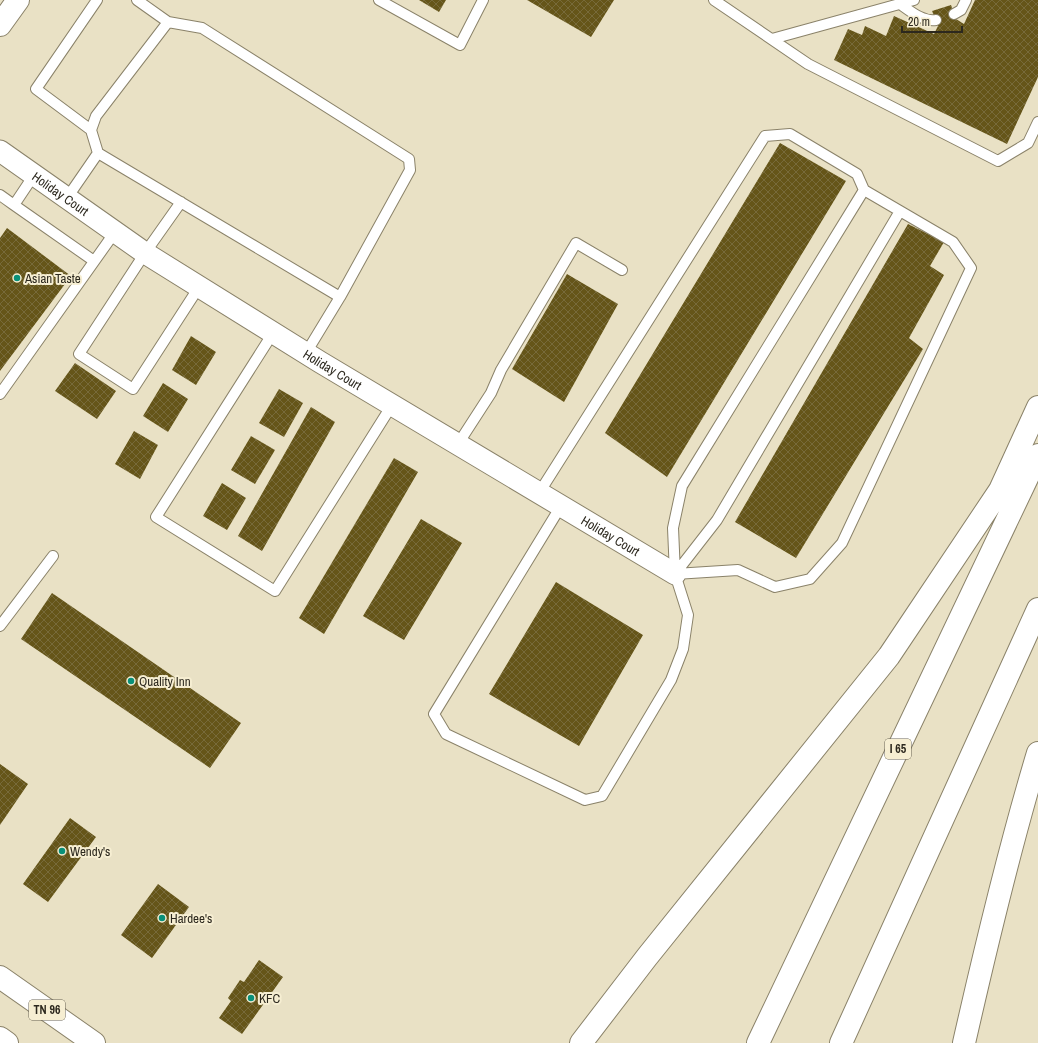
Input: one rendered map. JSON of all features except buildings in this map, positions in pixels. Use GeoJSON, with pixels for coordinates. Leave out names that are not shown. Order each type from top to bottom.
{"type":"FeatureCollection","features":[{"type":"Feature","properties":{"kind":"main road"},"geometry":{"type":"LineString","coordinates":[[0,25],[18,0]]}},
{"type":"Feature","properties":{"kind":"main road"},"geometry":{"type":"LineString","coordinates":[[581,1043],[647,957],[889,656],[1000,490],[1038,407]]}},
{"type":"Feature","properties":{"kind":"main road","name":"I 65"},"geometry":{"type":"LineString","coordinates":[[758,1043],[1038,455]]}},
{"type":"Feature","properties":{"kind":"main road"},"geometry":{"type":"LineString","coordinates":[[841,1043],[1038,609]]}},
{"type":"Feature","properties":{"kind":"main road"},"geometry":{"type":"LineString","coordinates":[[964,1043],[981,966],[1025,795],[1038,754]]}},
{"type":"Feature","properties":{"kind":"main road","name":"TN 96"},"geometry":{"type":"LineString","coordinates":[[0,977],[94,1043]]}},
{"type":"Feature","properties":{"kind":"main road"},"geometry":{"type":"LineString","coordinates":[[0,1038],[7,1043]]}},
{"type":"Feature","properties":{"kind":"street","name":"Holiday Court"},"geometry":{"type":"LineString","coordinates":[[0,151],[145,253],[199,287],[392,405],[675,574]]}},
{"type":"Feature","properties":{"kind":"lane"},"geometry":{"type":"LineString","coordinates":[[97,0],[36,88],[91,130],[98,153],[340,297]]}},
{"type":"Feature","properties":{"kind":"lane"},"geometry":{"type":"LineString","coordinates":[[137,0],[168,22],[202,28],[409,160],[410,170],[340,297],[306,353]]}},
{"type":"Feature","properties":{"kind":"lane"},"geometry":{"type":"LineString","coordinates":[[380,0],[460,45],[483,0]]}},
{"type":"Feature","properties":{"kind":"lane"},"geometry":{"type":"LineString","coordinates":[[714,0],[808,64],[998,161],[1028,143],[1038,122]]}},
{"type":"Feature","properties":{"kind":"lane"},"geometry":{"type":"LineString","coordinates":[[772,39],[914,0]]}},
{"type":"Feature","properties":{"kind":"lane"},"geometry":{"type":"LineString","coordinates":[[954,14],[961,10],[966,0]]}},
{"type":"Feature","properties":{"kind":"lane"},"geometry":{"type":"LineString","coordinates":[[900,4],[919,17],[932,21],[936,20]]}},
{"type":"Feature","properties":{"kind":"lane"},"geometry":{"type":"LineString","coordinates":[[91,130],[96,116],[168,22]]}},
{"type":"Feature","properties":{"kind":"lane"},"geometry":{"type":"LineString","coordinates":[[539,493],[765,136],[790,134],[857,174],[864,190],[953,242],[971,268],[842,543],[810,579],[775,586],[738,570],[675,574]]}},
{"type":"Feature","properties":{"kind":"lane"},"geometry":{"type":"LineString","coordinates":[[67,198],[98,153]]}},
{"type":"Feature","properties":{"kind":"lane"},"geometry":{"type":"LineString","coordinates":[[14,205],[34,175]]}},
{"type":"Feature","properties":{"kind":"lane"},"geometry":{"type":"LineString","coordinates":[[561,506],[434,714],[446,734],[585,800],[602,796],[671,680],[683,649],[688,616],[675,574],[673,528],[682,486],[864,190]]}},
{"type":"Feature","properties":{"kind":"lane"},"geometry":{"type":"LineString","coordinates":[[0,195],[94,261]]}},
{"type":"Feature","properties":{"kind":"lane"},"geometry":{"type":"LineString","coordinates":[[181,202],[145,253],[79,354],[133,389],[199,287]]}},
{"type":"Feature","properties":{"kind":"lane"},"geometry":{"type":"LineString","coordinates":[[675,574],[717,520],[900,211]]}},
{"type":"Feature","properties":{"kind":"lane"},"geometry":{"type":"LineString","coordinates":[[0,394],[115,232]]}},
{"type":"Feature","properties":{"kind":"lane"},"geometry":{"type":"LineString","coordinates":[[458,444],[491,393],[500,370],[576,243],[622,270]]}},
{"type":"Feature","properties":{"kind":"lane"},"geometry":{"type":"LineString","coordinates":[[273,333],[156,517],[274,591],[392,405]]}},
{"type":"Feature","properties":{"kind":"lane"},"geometry":{"type":"LineString","coordinates":[[0,626],[53,556]]}},
{"type":"Feature","properties":{"kind":"place","name":"Asian Taste"},"geometry":{"type":"Point","coordinates":[17,278]}},
{"type":"Feature","properties":{"kind":"place","name":"Quality Inn"},"geometry":{"type":"Point","coordinates":[131,681]}},
{"type":"Feature","properties":{"kind":"place","name":"Wendy's"},"geometry":{"type":"Point","coordinates":[62,851]}},
{"type":"Feature","properties":{"kind":"place","name":"Hardee's"},"geometry":{"type":"Point","coordinates":[162,918]}},
{"type":"Feature","properties":{"kind":"place","name":"KFC"},"geometry":{"type":"Point","coordinates":[251,998]}}]}
